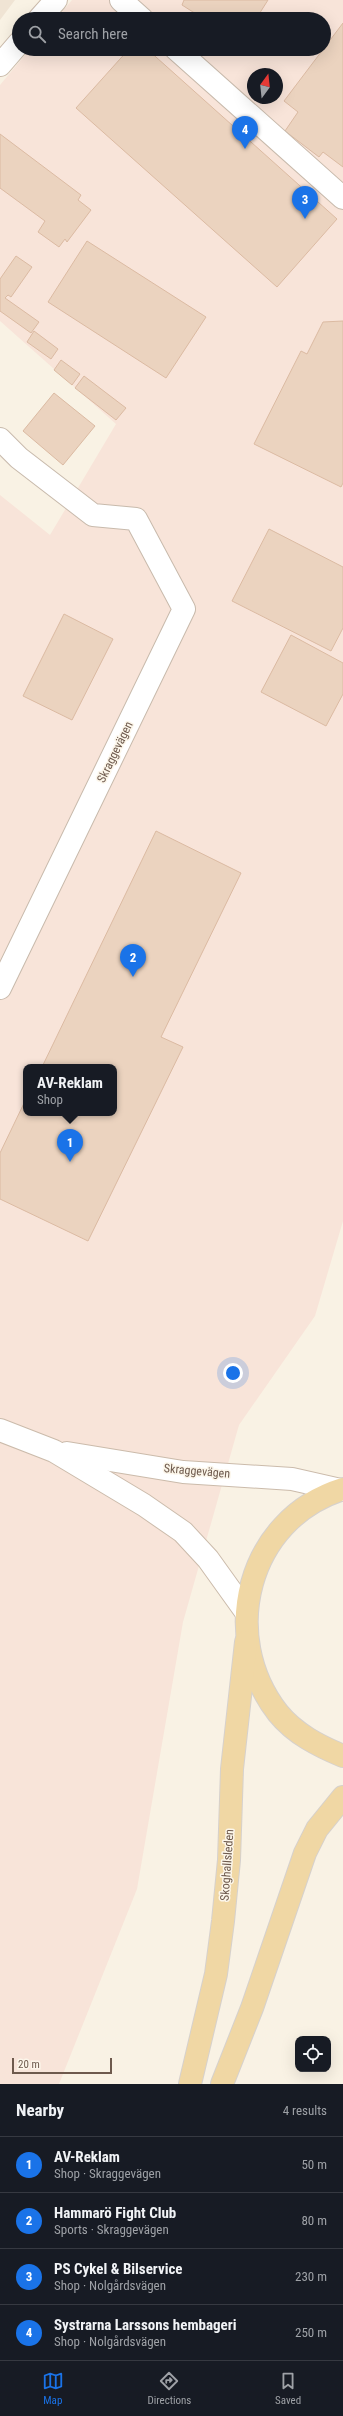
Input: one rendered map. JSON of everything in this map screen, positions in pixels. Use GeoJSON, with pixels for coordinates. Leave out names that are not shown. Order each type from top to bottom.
{"type":"FeatureCollection","features":[{"type":"Feature","properties":{"kind":"main road"},"geometry":{"type":"LineString","coordinates":[[342,1489],[319,1500],[302,1511],[274,1539],[254,1574],[246,1612],[246,1642],[253,1668],[263,1692],[279,1714],[303,1736],[320,1747],[343,1756]]}},
{"type":"Feature","properties":{"kind":"main road","name":"Skoghallsleden"},"geometry":{"type":"LineString","coordinates":[[190,2084],[216,1974],[223,1921],[229,1860],[232,1769],[246,1642]]}},
{"type":"Feature","properties":{"kind":"main road"},"geometry":{"type":"LineString","coordinates":[[222,2084],[252,2008],[305,1852],[316,1829],[343,1797]]}},
{"type":"Feature","properties":{"kind":"street"},"geometry":{"type":"LineString","coordinates":[[45,12],[56,0]]}},
{"type":"Feature","properties":{"kind":"street"},"geometry":{"type":"LineString","coordinates":[[121,0],[134,12]]}},
{"type":"Feature","properties":{"kind":"street"},"geometry":{"type":"LineString","coordinates":[[0,65],[12,51]]}},
{"type":"Feature","properties":{"kind":"street"},"geometry":{"type":"LineString","coordinates":[[184,56],[343,198]]}},
{"type":"Feature","properties":{"kind":"street","name":"Skraggevägen"},"geometry":{"type":"LineString","coordinates":[[0,439],[19,458],[93,515],[136,518],[184,609],[0,988]]}},
{"type":"Feature","properties":{"kind":"street","name":"Skraggevägen"},"geometry":{"type":"LineString","coordinates":[[0,1430],[54,1451],[144,1505],[183,1532],[208,1559],[246,1612]]}},
{"type":"Feature","properties":{"kind":"street","name":"Skraggevägen"},"geometry":{"type":"LineString","coordinates":[[54,1451],[183,1472],[292,1479],[342,1489]]}},
{"type":"Feature","properties":{"kind":"shaded area"},"geometry":{"type":"Polygon","coordinates":[[[0,0],[15,0],[0,20],[0,0]]]}},
{"type":"Feature","properties":{"kind":"shaded area"},"geometry":{"type":"Polygon","coordinates":[[[72,0],[343,0],[343,1221],[315,1316],[239,1425],[183,1622],[137,1889],[59,2084],[0,2084],[0,495],[50,535],[116,424],[0,321],[0,85],[24,56],[331,56],[331,12],[62,12],[72,0]]]}},
{"type":"Feature","properties":{"kind":"building"},"geometry":{"type":"Polygon","coordinates":[[[184,0],[268,0],[260,12],[193,12],[182,5],[184,0]]]}},
{"type":"Feature","properties":{"kind":"building"},"geometry":{"type":"Polygon","coordinates":[[[343,23],[343,167],[323,152],[319,157],[285,131],[298,112],[284,101],[318,56],[331,56],[331,39],[343,23]]]}},
{"type":"Feature","properties":{"kind":"building"},"geometry":{"type":"Polygon","coordinates":[[[123,56],[155,56],[337,219],[277,287],[76,108],[123,56]]]}},
{"type":"Feature","properties":{"kind":"building"},"geometry":{"type":"Polygon","coordinates":[[[0,134],[81,195],[78,200],[91,210],[67,242],[65,239],[59,247],[38,232],[45,221],[0,188],[0,134]]]}},
{"type":"Feature","properties":{"kind":"building"},"geometry":{"type":"Polygon","coordinates":[[[87,241],[206,317],[166,378],[48,302],[87,241]]]}},
{"type":"Feature","properties":{"kind":"building"},"geometry":{"type":"Polygon","coordinates":[[[16,256],[32,267],[11,297],[8,295],[5,298],[39,322],[31,333],[0,311],[0,279],[16,256]]]}},
{"type":"Feature","properties":{"kind":"building"},"geometry":{"type":"Polygon","coordinates":[[[343,321],[343,483],[341,487],[254,444],[301,351],[307,354],[323,322],[343,321]]]}},
{"type":"Feature","properties":{"kind":"building"},"geometry":{"type":"Polygon","coordinates":[[[34,331],[58,349],[51,359],[27,342],[34,331]]]}},
{"type":"Feature","properties":{"kind":"building"},"geometry":{"type":"Polygon","coordinates":[[[61,360],[80,374],[72,385],[54,370],[61,360]]]}},
{"type":"Feature","properties":{"kind":"building"},"geometry":{"type":"Polygon","coordinates":[[[84,376],[126,408],[116,420],[75,388],[84,376]]]}},
{"type":"Feature","properties":{"kind":"building"},"geometry":{"type":"Polygon","coordinates":[[[54,393],[95,426],[63,465],[23,431],[54,393]]]}},
{"type":"Feature","properties":{"kind":"building"},"geometry":{"type":"Polygon","coordinates":[[[269,529],[343,567],[343,628],[331,651],[232,601],[269,529]]]}},
{"type":"Feature","properties":{"kind":"building"},"geometry":{"type":"Polygon","coordinates":[[[64,614],[113,639],[72,720],[23,696],[64,614]]]}},
{"type":"Feature","properties":{"kind":"building"},"geometry":{"type":"Polygon","coordinates":[[[291,635],[343,663],[343,694],[326,726],[261,692],[291,635]]]}},
{"type":"Feature","properties":{"kind":"building"},"geometry":{"type":"Polygon","coordinates":[[[156,831],[241,873],[161,1037],[183,1047],[88,1241],[0,1199],[0,1153],[23,1105],[23,1116],[117,1116],[117,1064],[43,1064],[156,831]]]}},
{"type":"Feature","properties":{"kind":"place","name":"Systrarna Larssons hembageri"},"geometry":{"type":"Point","coordinates":[245,149]}},
{"type":"Feature","properties":{"kind":"place","name":"PS Cykel & Bilservice"},"geometry":{"type":"Point","coordinates":[305,219]}},
{"type":"Feature","properties":{"kind":"place","name":"Hammarö Fight Club"},"geometry":{"type":"Point","coordinates":[133,977]}},
{"type":"Feature","properties":{"kind":"place","name":"AV-Reklam"},"geometry":{"type":"Point","coordinates":[70,1162]}}]}
